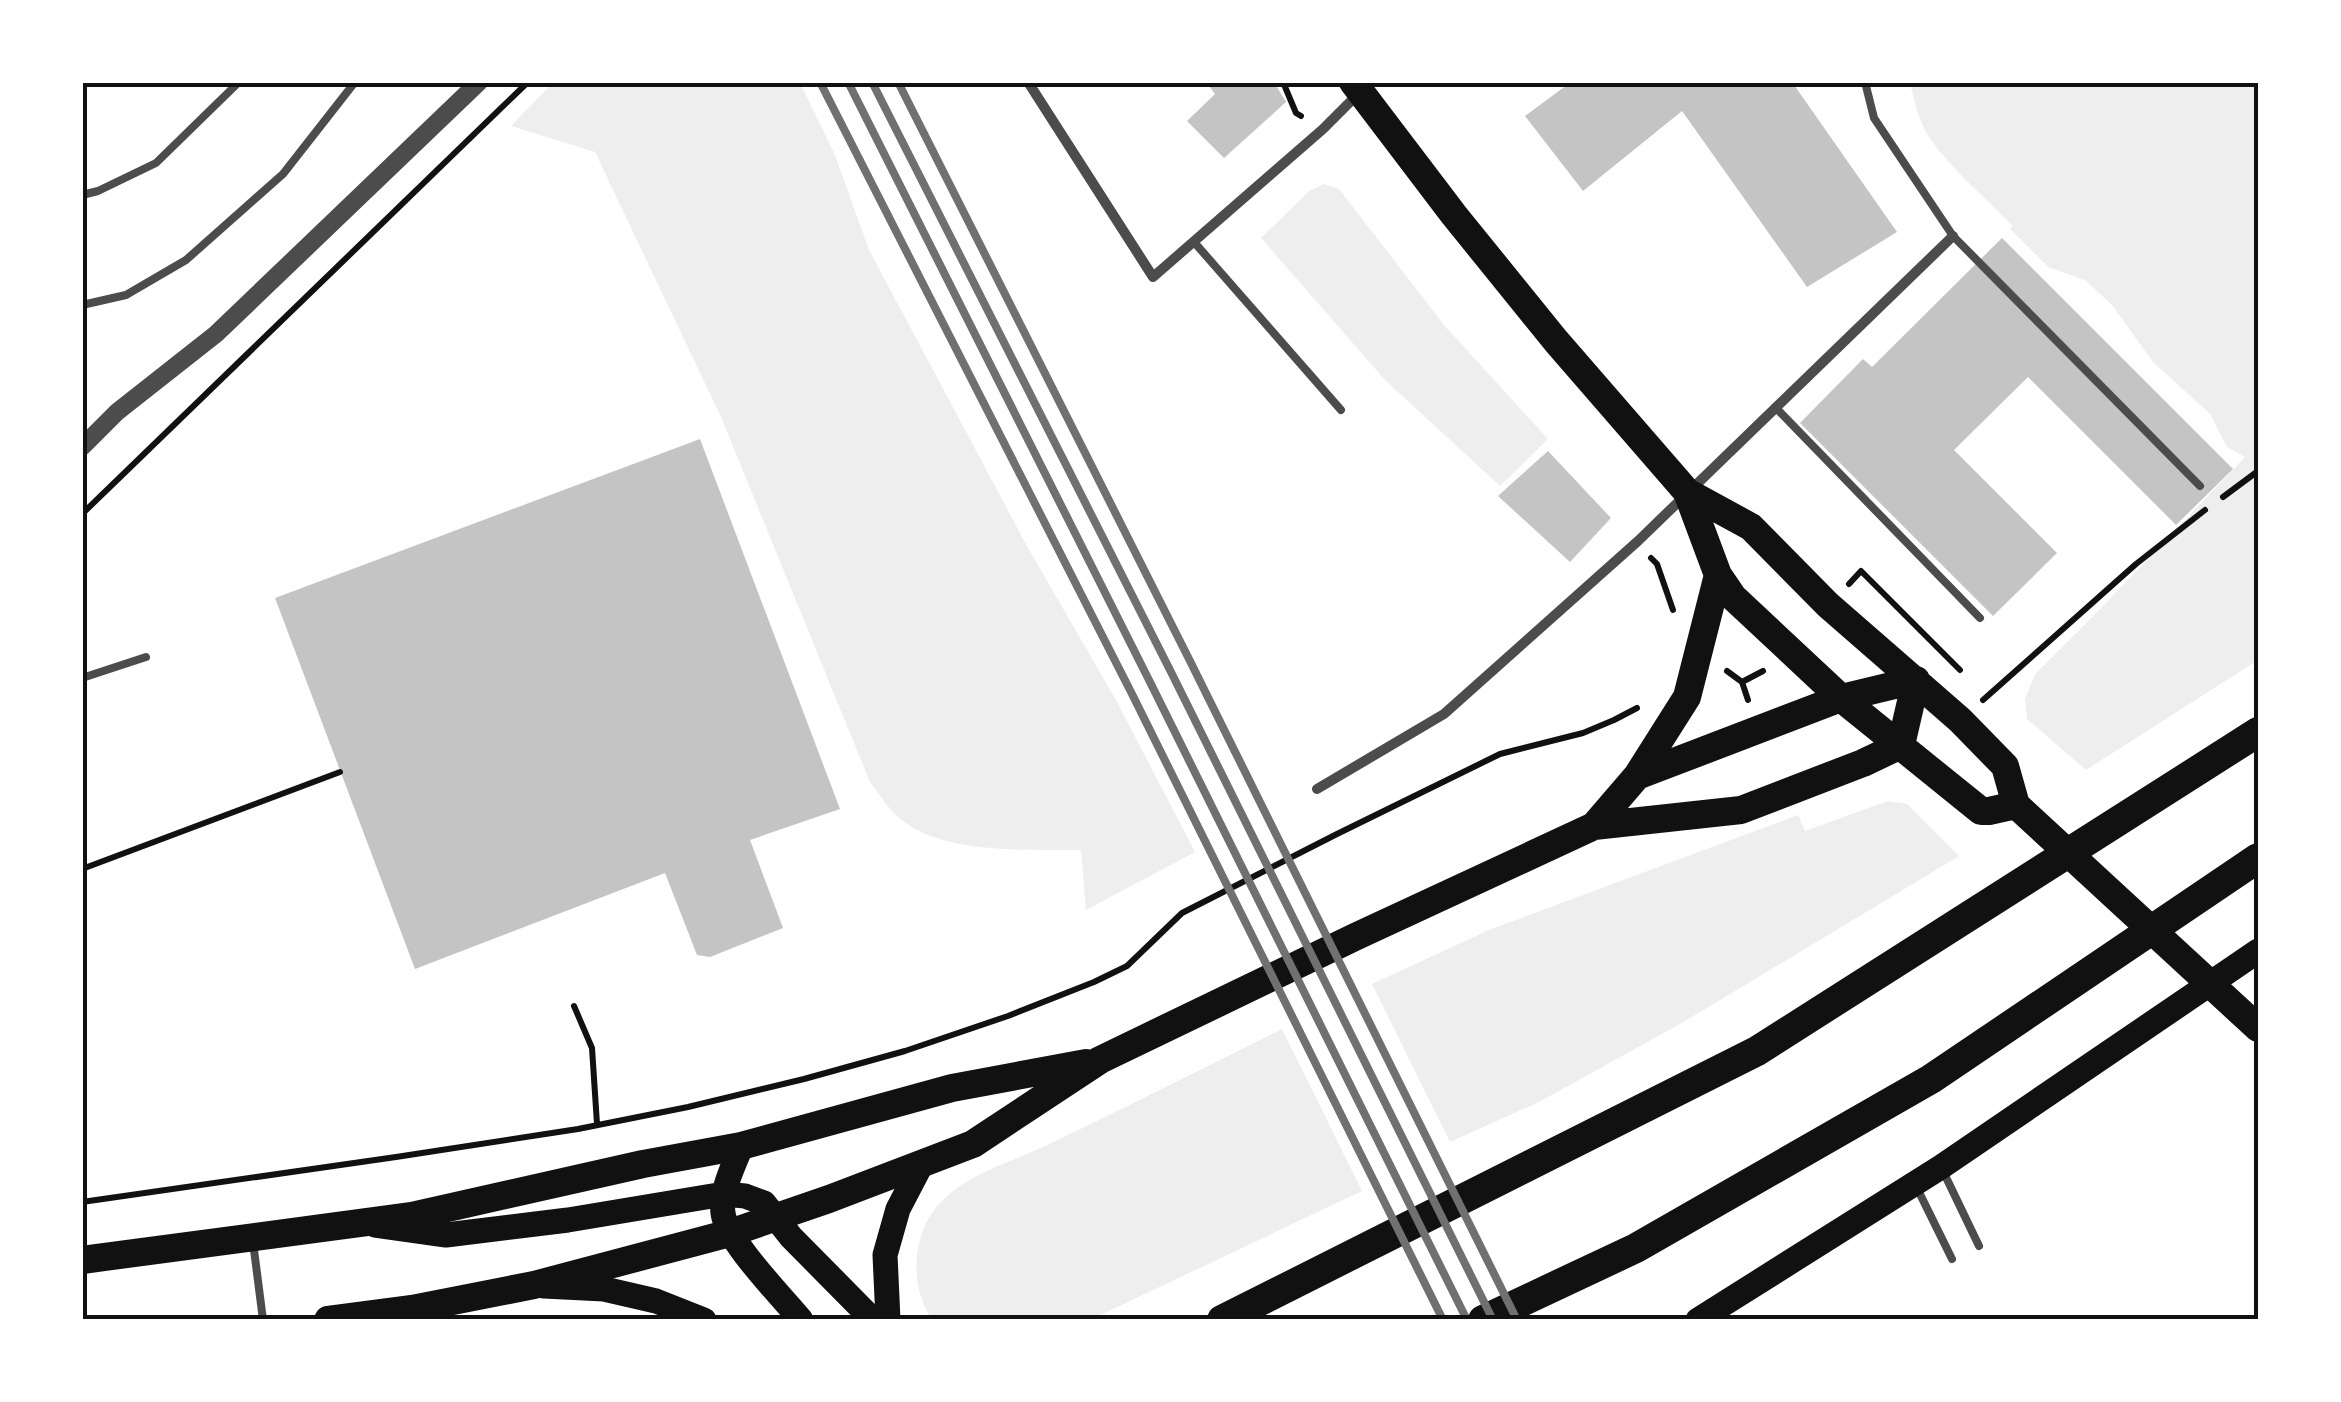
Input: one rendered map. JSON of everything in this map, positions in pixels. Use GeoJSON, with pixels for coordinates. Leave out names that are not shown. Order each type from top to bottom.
{"type":"FeatureCollection","features":[{"type":"Feature","properties":{"kind":"highway"},"geometry":{"type":"LineString","coordinates":[[1360,86],[1556,340],[1687,492],[1718,575],[1733,597],[1841,698],[1981,810],[2016,805]]}},
{"type":"Feature","properties":{"kind":"highway"},"geometry":{"type":"LineString","coordinates":[[1687,492],[1752,527],[1828,605],[1960,720],[2005,766],[2016,805],[2258,1028]]}},
{"type":"Feature","properties":{"kind":"highway"},"geometry":{"type":"LineString","coordinates":[[1594,826],[1636,776],[1687,697],[1718,575]]}},
{"type":"Feature","properties":{"kind":"highway"},"geometry":{"type":"LineString","coordinates":[[1636,776],[1841,698],[1916,680]]}},
{"type":"Feature","properties":{"kind":"highway"},"geometry":{"type":"LineString","coordinates":[[1901,745],[1916,680]]}},
{"type":"Feature","properties":{"kind":"highway"},"geometry":{"type":"LineString","coordinates":[[1222,1320],[1757,1051],[2258,732]]}},
{"type":"Feature","properties":{"kind":"highway"},"geometry":{"type":"LineString","coordinates":[[328,1320],[534,1285],[777,1218],[973,1144],[1100,1060],[1594,826],[1741,810],[1901,745]]}},
{"type":"Feature","properties":{"kind":"highway"},"geometry":{"type":"LineString","coordinates":[[1483,1320],[1636,1248],[1931,1080],[2258,858]]}},
{"type":"Feature","properties":{"kind":"highway"},"geometry":{"type":"LineString","coordinates":[[82,1260],[412,1216],[742,1146],[952,1088],[1100,1060]]}},
{"type":"Feature","properties":{"kind":"main road"},"geometry":{"type":"LineString","coordinates":[[1698,1320],[1941,1167],[2258,952]]}},
{"type":"Feature","properties":{"kind":"main road"},"geometry":{"type":"LineString","coordinates":[[742,1146],[724,1194],[723,1214],[730,1233],[801,1320]]}},
{"type":"Feature","properties":{"kind":"main road"},"geometry":{"type":"LineString","coordinates":[[888,1320],[885,1255],[898,1209],[920,1165]]}},
{"type":"Feature","properties":{"kind":"main road"},"geometry":{"type":"LineString","coordinates":[[360,1223],[446,1235],[724,1194],[745,1196],[764,1203],[791,1237],[874,1320]]}},
{"type":"Feature","properties":{"kind":"main road"},"geometry":{"type":"LineString","coordinates":[[534,1285],[604,1290],[656,1301],[704,1320]]}},
{"type":"Feature","properties":{"kind":"street"},"geometry":{"type":"LineString","coordinates":[[82,446],[117,412],[216,334],[479,82]]}},
{"type":"Feature","properties":{"kind":"street"},"geometry":{"type":"LineString","coordinates":[[1028,82],[1153,277],[1323,129],[1360,86]]}},
{"type":"Feature","properties":{"kind":"street"},"geometry":{"type":"LineString","coordinates":[[1317,789],[1444,714],[1638,541],[1952,236]]}},
{"type":"Feature","properties":{"kind":"street"},"geometry":{"type":"LineString","coordinates":[[82,429],[117,412]]}},
{"type":"Feature","properties":{"kind":"lane"},"geometry":{"type":"LineString","coordinates":[[82,196],[156,164],[239,82]]}},
{"type":"Feature","properties":{"kind":"lane"},"geometry":{"type":"LineString","coordinates":[[82,305],[126,296],[186,260],[283,174],[355,82]]}},
{"type":"Feature","properties":{"kind":"lane"},"geometry":{"type":"LineString","coordinates":[[1865,82],[1874,118],[1952,236],[2200,486]]}},
{"type":"Feature","properties":{"kind":"lane"},"geometry":{"type":"LineString","coordinates":[[1194,242],[1341,410]]}},
{"type":"Feature","properties":{"kind":"lane"},"geometry":{"type":"LineString","coordinates":[[1775,407],[1980,618]]}},
{"type":"Feature","properties":{"kind":"lane"},"geometry":{"type":"LineString","coordinates":[[82,678],[146,656]]}},
{"type":"Feature","properties":{"kind":"lane"},"geometry":{"type":"LineString","coordinates":[[1941,1167],[1979,1246]]}},
{"type":"Feature","properties":{"kind":"lane"},"geometry":{"type":"LineString","coordinates":[[1915,1183],[1952,1258]]}},
{"type":"Feature","properties":{"kind":"lane"},"geometry":{"type":"LineString","coordinates":[[252,1238],[264,1320]]}},
{"type":"Feature","properties":{"kind":"path"},"geometry":{"type":"LineString","coordinates":[[82,514],[528,82]]}},
{"type":"Feature","properties":{"kind":"path"},"geometry":{"type":"LineString","coordinates":[[1283,82],[1296,113]]}},
{"type":"Feature","properties":{"kind":"path"},"geometry":{"type":"LineString","coordinates":[[1960,720],[2136,564],[2258,471]]}},
{"type":"Feature","properties":{"kind":"path"},"geometry":{"type":"LineString","coordinates":[[1638,541],[1657,564],[1674,612]]}},
{"type":"Feature","properties":{"kind":"path"},"geometry":{"type":"LineString","coordinates":[[1862,571],[1973,682]]}},
{"type":"Feature","properties":{"kind":"path"},"geometry":{"type":"LineString","coordinates":[[82,1202],[578,1129],[688,1108],[904,1051],[1094,982],[1127,966],[1182,913],[1500,754],[1614,720],[1635,710],[1648,696]]}},
{"type":"Feature","properties":{"kind":"path"},"geometry":{"type":"LineString","coordinates":[[82,869],[340,772]]}},
{"type":"Feature","properties":{"kind":"path"},"geometry":{"type":"LineString","coordinates":[[574,1006],[592,1048],[597,1124]]}},
{"type":"Feature","properties":{"kind":"shaded area"},"geometry":{"type":"Polygon","coordinates":[[[553,83],[800,83],[835,155],[869,250],[1195,852],[1086,910],[1081,850],[1009,849],[957,843],[912,827],[888,806],[870,782],[721,417],[595,152],[511,126],[553,83]]]}},
{"type":"Feature","properties":{"kind":"shaded area"},"geometry":{"type":"Polygon","coordinates":[[[1910,83],[2258,83],[2258,660],[2086,770],[2027,719],[2025,699],[2035,674],[2245,457],[2227,447],[2210,414],[2153,362],[2112,305],[2085,280],[2048,267],[1949,163],[1924,128],[1910,83]]]}},
{"type":"Feature","properties":{"kind":"shaded area"},"geometry":{"type":"Polygon","coordinates":[[[1324,184],[1339,189],[1444,325],[1548,439],[1500,486],[1385,380],[1261,238],[1309,191],[1324,184]]]}},
{"type":"Feature","properties":{"kind":"shaded area"},"geometry":{"type":"Polygon","coordinates":[[[1888,801],[1907,804],[1959,856],[1687,1020],[1539,1102],[1450,1142],[1372,984],[1489,930],[1798,815],[1805,831],[1888,801]]]}},
{"type":"Feature","properties":{"kind":"shaded area"},"geometry":{"type":"Polygon","coordinates":[[[1282,1029],[1362,1191],[1092,1319],[932,1319],[919,1290],[917,1258],[925,1226],[943,1200],[978,1176],[1282,1029]]]}},
{"type":"Feature","properties":{"kind":"building"},"geometry":{"type":"Polygon","coordinates":[[[1206,82],[1274,82],[1286,102],[1224,158],[1187,121],[1215,94],[1206,82]]]}},
{"type":"Feature","properties":{"kind":"building"},"geometry":{"type":"Polygon","coordinates":[[[1571,82],[1792,82],[1897,232],[1807,287],[1682,111],[1583,191],[1525,116],[1571,82]]]}},
{"type":"Feature","properties":{"kind":"building"},"geometry":{"type":"Polygon","coordinates":[[[2002,238],[2233,469],[2176,525],[2028,377],[1954,450],[2057,553],[1993,616],[1800,423],[1863,359],[1872,367],[2002,238]]]}},
{"type":"Feature","properties":{"kind":"building"},"geometry":{"type":"Polygon","coordinates":[[[700,439],[840,809],[750,840],[783,928],[710,957],[697,955],[665,873],[415,969],[275,598],[700,439]]]}},
{"type":"Feature","properties":{"kind":"building"},"geometry":{"type":"Polygon","coordinates":[[[1548,451],[1611,518],[1570,562],[1498,496],[1548,451]]]}},
{"type":"Feature","properties":{"kind":"railway"},"geometry":{"type":"LineString","coordinates":[[820,82],[1132,694],[1443,1320]]}},
{"type":"Feature","properties":{"kind":"railway"},"geometry":{"type":"LineString","coordinates":[[848,82],[1467,1320]]}},
{"type":"Feature","properties":{"kind":"railway"},"geometry":{"type":"LineString","coordinates":[[872,82],[1493,1320]]}},
{"type":"Feature","properties":{"kind":"railway"},"geometry":{"type":"LineString","coordinates":[[898,82],[1517,1320]]}}]}
